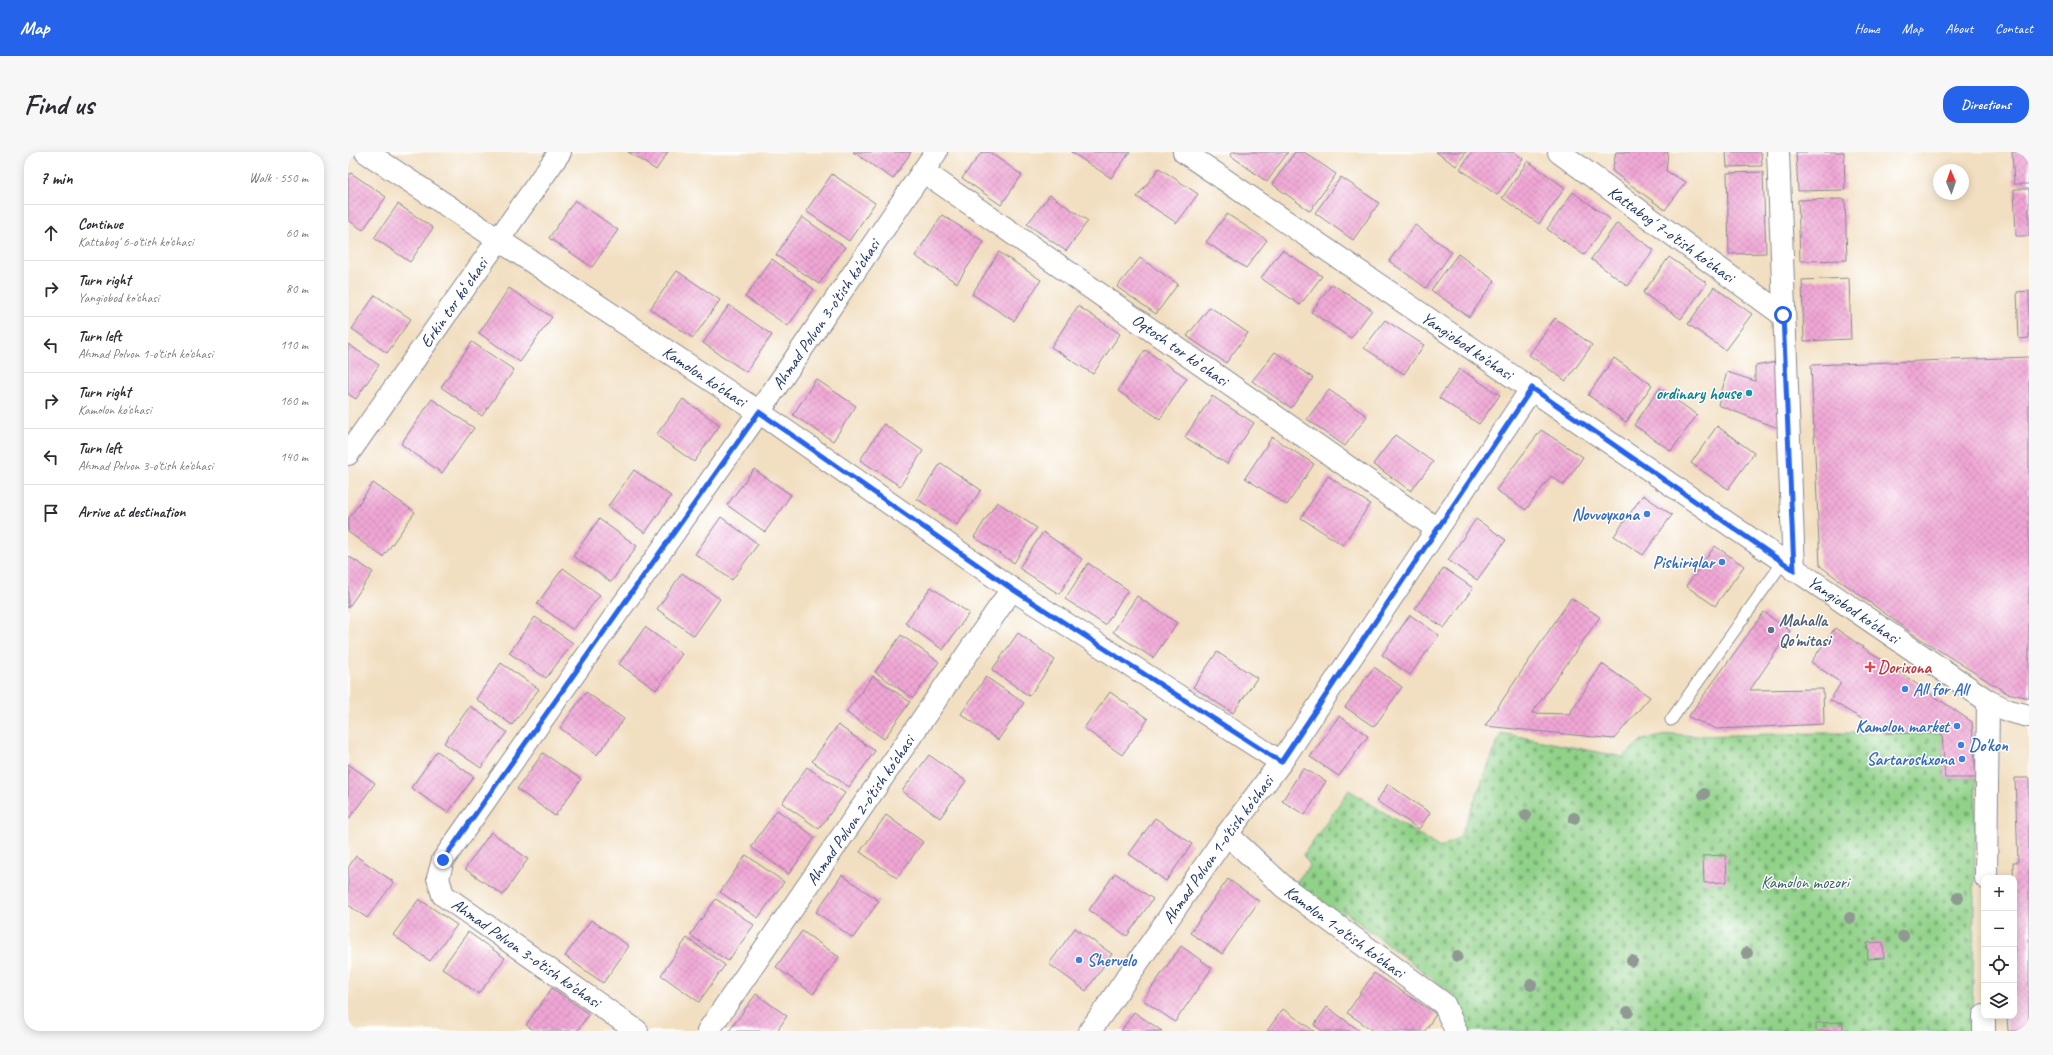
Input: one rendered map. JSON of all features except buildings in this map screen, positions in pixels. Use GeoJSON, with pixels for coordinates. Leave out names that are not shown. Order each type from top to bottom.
{"type":"FeatureCollection","features":[{"type":"Feature","properties":{"kind":"street","name":"Kamolon ko'chasi"},"geometry":{"type":"LineString","coordinates":[[366,152],[498,241],[759,412],[1012,589],[1281,762]]}},
{"type":"Feature","properties":{"kind":"street","name":"Erkin tor koʻchasi"},"geometry":{"type":"LineString","coordinates":[[348,454],[560,152]]}},
{"type":"Feature","properties":{"kind":"street","name":"Ahmad Polvon 3-o'tish ko'chasi"},"geometry":{"type":"LineString","coordinates":[[638,1031],[443,895],[438,878],[443,860],[759,412],[936,152]]}},
{"type":"Feature","properties":{"kind":"street","name":"Yangiobod ko'chasi"},"geometry":{"type":"LineString","coordinates":[[1184,152],[1532,388],[1788,566],[1988,701]]}},
{"type":"Feature","properties":{"kind":"street","name":"Kattabog' 7-o'tish ko'chasi"},"geometry":{"type":"LineString","coordinates":[[1559,152],[1783,315]]}},
{"type":"Feature","properties":{"kind":"street"},"geometry":{"type":"LineString","coordinates":[[1778,152],[1788,566]]}},
{"type":"Feature","properties":{"kind":"street","name":"Oqtosh tor koʻchasi"},"geometry":{"type":"LineString","coordinates":[[923,171],[1437,529]]}},
{"type":"Feature","properties":{"kind":"street","name":"Ahmad Polvon 1-o'tish ko'chasi"},"geometry":{"type":"LineString","coordinates":[[1090,1031],[1227,834],[1281,762],[1532,388]]}},
{"type":"Feature","properties":{"kind":"street","name":"Ahmad Polvon 2-o'tish ko'chasi"},"geometry":{"type":"LineString","coordinates":[[708,1031],[1012,589]]}},
{"type":"Feature","properties":{"kind":"street"},"geometry":{"type":"LineString","coordinates":[[1986,875],[1988,701],[2010,711],[2029,716]]}},
{"type":"Feature","properties":{"kind":"street","name":"Kamolon 1-o'tish ko'chasi"},"geometry":{"type":"LineString","coordinates":[[1227,834],[1284,887],[1444,1004],[1456,1031]]}},
{"type":"Feature","properties":{"kind":"street"},"geometry":{"type":"LineString","coordinates":[[1984,1019],[1984,1031]]}},
{"type":"Feature","properties":{"kind":"lane"},"geometry":{"type":"LineString","coordinates":[[1671,720],[1788,566]]}},
{"type":"Feature","properties":{"kind":"green space","name":"Kamolon mozori"},"geometry":{"type":"Polygon","coordinates":[[[1501,733],[1623,757],[1642,740],[1672,734],[1696,736],[1821,733],[1942,733],[1945,778],[1976,778],[1972,1031],[1466,1031],[1455,996],[1345,912],[1334,924],[1289,891],[1310,865],[1303,855],[1349,790],[1440,848],[1460,837],[1501,733]]]}},
{"type":"Feature","properties":{"kind":"place","name":"ordinary house"},"geometry":{"type":"Point","coordinates":[1749,393]}},
{"type":"Feature","properties":{"kind":"place","name":"Novvoyxona"},"geometry":{"type":"Point","coordinates":[1647,514]}},
{"type":"Feature","properties":{"kind":"place","name":"Pishiriqlar"},"geometry":{"type":"Point","coordinates":[1722,562]}},
{"type":"Feature","properties":{"kind":"place","name":"Mahalla Qo'mitasi"},"geometry":{"type":"Point","coordinates":[1771,630]}},
{"type":"Feature","properties":{"kind":"place","name":"Dorixona"},"geometry":{"type":"Point","coordinates":[1870,667]}},
{"type":"Feature","properties":{"kind":"place","name":"All for All"},"geometry":{"type":"Point","coordinates":[1905,689]}},
{"type":"Feature","properties":{"kind":"place","name":"Kamolon market"},"geometry":{"type":"Point","coordinates":[1957,726]}},
{"type":"Feature","properties":{"kind":"place","name":"Do'kon"},"geometry":{"type":"Point","coordinates":[1961,745]}},
{"type":"Feature","properties":{"kind":"place","name":"Sartaroshxona"},"geometry":{"type":"Point","coordinates":[1962,759]}},
{"type":"Feature","properties":{"kind":"place","name":"Shervelo"},"geometry":{"type":"Point","coordinates":[1079,960]}},
{"type":"Feature","properties":{"kind":"route"},"geometry":{"type":"LineString","coordinates":[[443,860],[759,412],[1012,589],[1281,762],[1532,388],[1794,570],[1783,315]]}}]}
